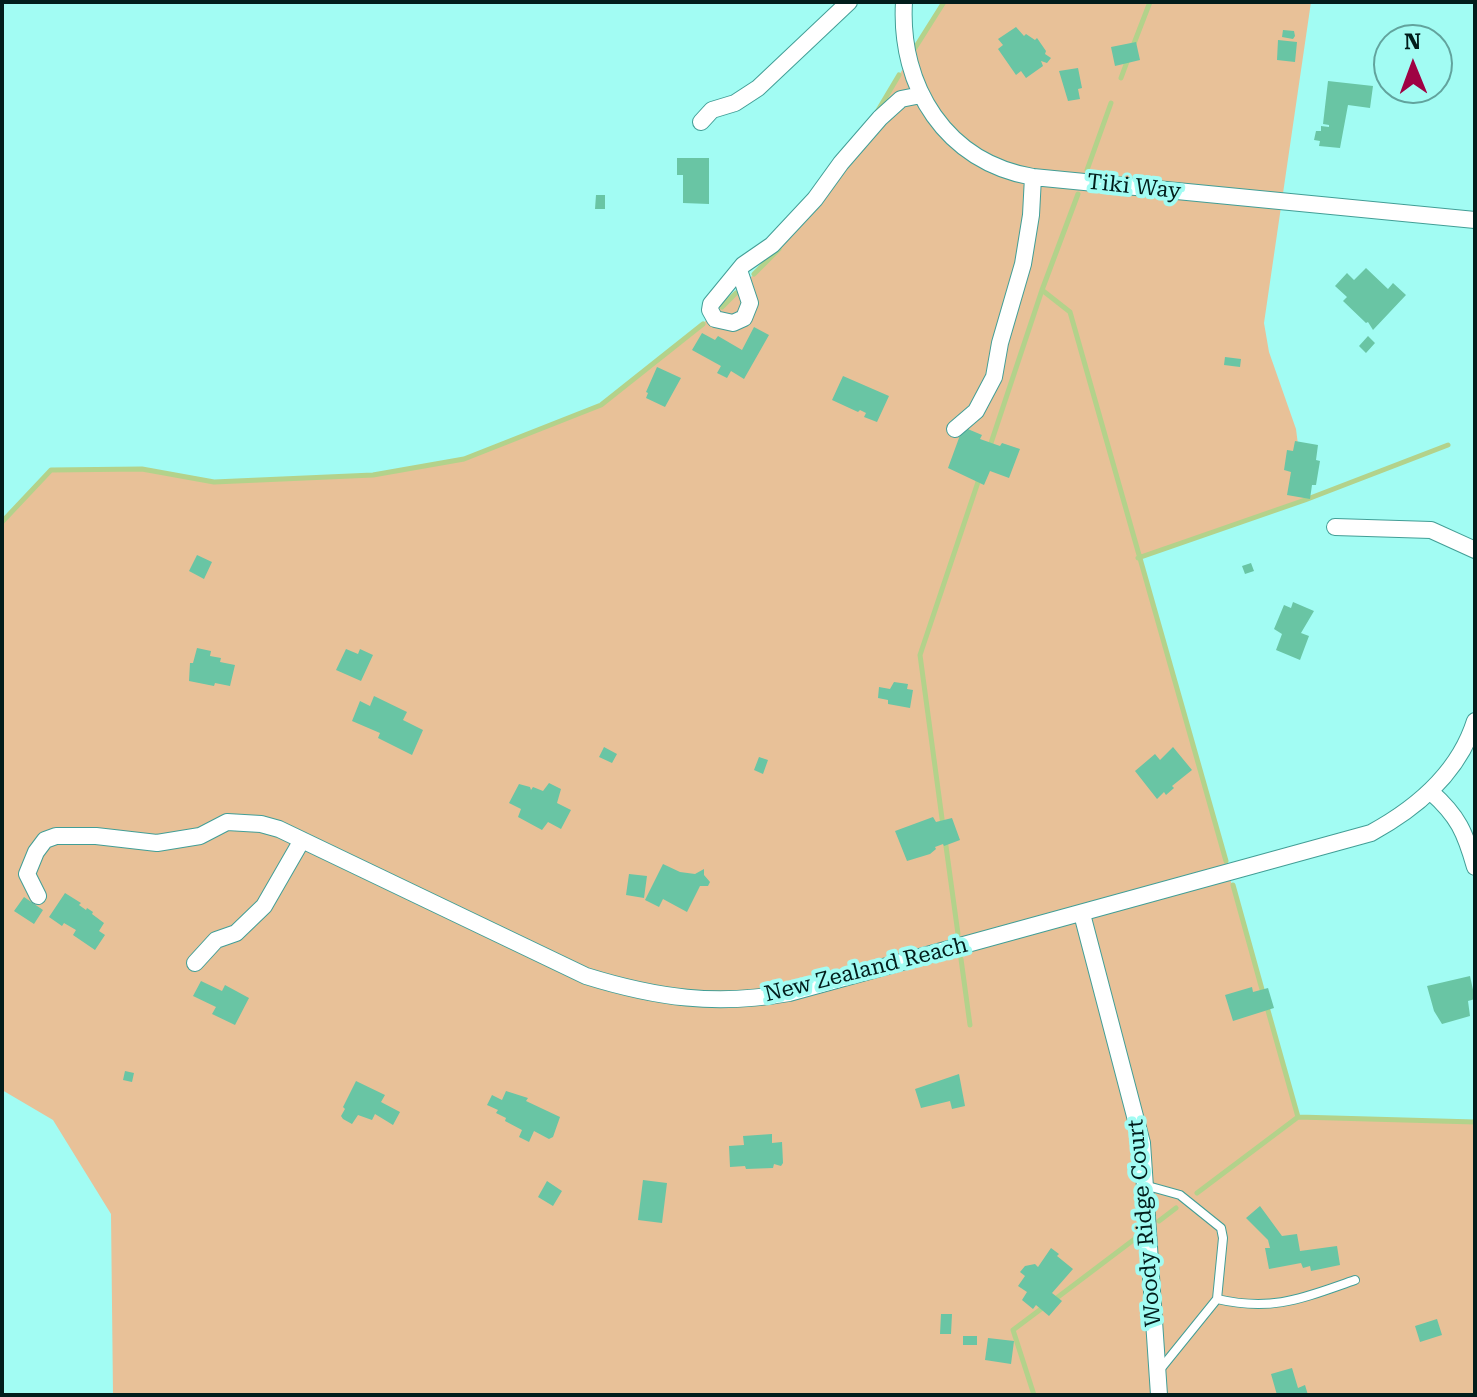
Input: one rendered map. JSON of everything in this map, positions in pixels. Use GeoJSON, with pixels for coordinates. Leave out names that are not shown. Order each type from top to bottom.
{"type":"FeatureCollection","features":[{"type":"Feature","properties":{"kind":"street"},"geometry":{"type":"LineString","coordinates":[[701,122],[712,110],[735,103],[758,88],[849,2]]}},
{"type":"Feature","properties":{"kind":"street","name":"Tiki Way"},"geometry":{"type":"LineString","coordinates":[[904,2],[905,55],[921,95],[944,130],[974,154],[996,166],[1033,177],[1475,220]]}},
{"type":"Feature","properties":{"kind":"street"},"geometry":{"type":"LineString","coordinates":[[739,270],[772,245],[880,118],[901,99],[921,95]]}},
{"type":"Feature","properties":{"kind":"street"},"geometry":{"type":"LineString","coordinates":[[955,429],[976,411],[994,377],[1000,343],[1023,264],[1033,177]]}},
{"type":"Feature","properties":{"kind":"street"},"geometry":{"type":"LineString","coordinates":[[1335,527],[1381,530],[1417,527],[1475,550]]}},
{"type":"Feature","properties":{"kind":"street","name":"New Zealand Reach"},"geometry":{"type":"LineString","coordinates":[[38,896],[27,874],[45,840],[56,836],[96,836],[157,843],[200,836],[227,822],[261,824],[279,829],[586,976],[624,988],[670,997],[728,1000],[789,993],[1371,833],[1406,812],[1431,792],[1472,740],[1475,721]]}},
{"type":"Feature","properties":{"kind":"street"},"geometry":{"type":"LineString","coordinates":[[1431,792],[1453,811],[1475,867]]}},
{"type":"Feature","properties":{"kind":"street"},"geometry":{"type":"LineString","coordinates":[[195,963],[216,940],[236,933],[264,906],[302,840]]}},
{"type":"Feature","properties":{"kind":"street","name":"Woody Ridge Court"},"geometry":{"type":"LineString","coordinates":[[1082,914],[1137,1121],[1159,1395]]}},
{"type":"Feature","properties":{"kind":"lane"},"geometry":{"type":"LineString","coordinates":[[1144,1185],[1180,1195],[1221,1228],[1223,1238],[1217,1299],[1158,1372]]}},
{"type":"Feature","properties":{"kind":"lane"},"geometry":{"type":"LineString","coordinates":[[1217,1299],[1272,1305],[1355,1280]]}},
{"type":"Feature","properties":{"kind":"shaded area"},"geometry":{"type":"Polygon","coordinates":[[[944,2],[1311,2],[1264,323],[1269,352],[1296,429],[1305,500],[1139,559],[1298,1117],[1475,1122],[1475,1395],[113,1395],[111,1214],[53,1120],[2,1090],[2,522],[51,470],[142,469],[213,482],[373,475],[464,459],[601,405],[676,348],[779,249],[874,116],[944,2]]]}},
{"type":"Feature","properties":{"kind":"building"},"geometry":{"type":"Polygon","coordinates":[[[1016,27],[1024,36],[1037,38],[1045,54],[1051,58],[1047,63],[1041,61],[1043,66],[1026,78],[1021,71],[1016,75],[998,49],[1003,45],[998,39],[1016,27]]]}},
{"type":"Feature","properties":{"kind":"building"},"geometry":{"type":"Polygon","coordinates":[[[1283,30],[1294,31],[1293,39],[1282,37],[1283,30]]]}},
{"type":"Feature","properties":{"kind":"building"},"geometry":{"type":"Polygon","coordinates":[[[1278,40],[1297,42],[1295,62],[1277,60],[1278,40]]]}},
{"type":"Feature","properties":{"kind":"building"},"geometry":{"type":"Polygon","coordinates":[[[1136,42],[1140,60],[1115,66],[1111,47],[1136,42]]]}},
{"type":"Feature","properties":{"kind":"building"},"geometry":{"type":"Polygon","coordinates":[[[1078,68],[1082,88],[1078,89],[1080,99],[1068,101],[1059,71],[1078,68]]]}},
{"type":"Feature","properties":{"kind":"building"},"geometry":{"type":"Polygon","coordinates":[[[1328,81],[1373,86],[1370,108],[1348,105],[1340,148],[1319,146],[1320,141],[1314,140],[1321,126],[1329,127],[1323,124],[1328,81]]]}},
{"type":"Feature","properties":{"kind":"building"},"geometry":{"type":"Polygon","coordinates":[[[677,158],[709,158],[709,204],[683,203],[683,175],[677,175],[677,158]]]}},
{"type":"Feature","properties":{"kind":"building"},"geometry":{"type":"Polygon","coordinates":[[[596,195],[605,195],[605,209],[595,209],[596,195]]]}},
{"type":"Feature","properties":{"kind":"building"},"geometry":{"type":"Polygon","coordinates":[[[1366,268],[1388,289],[1393,283],[1406,295],[1373,330],[1343,301],[1347,297],[1335,286],[1347,273],[1354,280],[1366,268]]]}},
{"type":"Feature","properties":{"kind":"building"},"geometry":{"type":"Polygon","coordinates":[[[754,327],[769,335],[744,379],[731,371],[727,378],[717,373],[721,366],[692,350],[702,333],[715,340],[718,336],[742,350],[754,327]]]}},
{"type":"Feature","properties":{"kind":"building"},"geometry":{"type":"Polygon","coordinates":[[[1368,336],[1375,343],[1366,353],[1359,346],[1368,336]]]}},
{"type":"Feature","properties":{"kind":"building"},"geometry":{"type":"Polygon","coordinates":[[[1225,357],[1241,359],[1240,367],[1224,365],[1225,357]]]}},
{"type":"Feature","properties":{"kind":"building"},"geometry":{"type":"Polygon","coordinates":[[[657,367],[681,378],[665,407],[646,398],[657,367]]]}},
{"type":"Feature","properties":{"kind":"building"},"geometry":{"type":"Polygon","coordinates":[[[843,376],[889,396],[877,422],[864,417],[866,413],[860,410],[858,412],[832,400],[843,376]]]}},
{"type":"Feature","properties":{"kind":"building"},"geometry":{"type":"Polygon","coordinates":[[[963,427],[982,435],[980,439],[1020,449],[1009,478],[990,471],[984,485],[948,468],[963,427]]]}},
{"type":"Feature","properties":{"kind":"building"},"geometry":{"type":"Polygon","coordinates":[[[1295,441],[1318,445],[1316,460],[1320,461],[1310,499],[1287,495],[1291,472],[1284,470],[1287,450],[1293,451],[1295,441]]]}},
{"type":"Feature","properties":{"kind":"building"},"geometry":{"type":"Polygon","coordinates":[[[197,555],[212,562],[204,579],[189,571],[197,555]]]}},
{"type":"Feature","properties":{"kind":"building"},"geometry":{"type":"Polygon","coordinates":[[[1251,563],[1254,571],[1245,574],[1242,566],[1251,563]]]}},
{"type":"Feature","properties":{"kind":"building"},"geometry":{"type":"Polygon","coordinates":[[[1293,602],[1314,611],[1301,633],[1309,636],[1300,660],[1276,650],[1282,634],[1274,629],[1284,605],[1291,608],[1293,602]]]}},
{"type":"Feature","properties":{"kind":"building"},"geometry":{"type":"Polygon","coordinates":[[[197,648],[211,651],[210,656],[221,658],[220,662],[235,665],[230,686],[189,681],[190,663],[193,663],[197,648]]]}},
{"type":"Feature","properties":{"kind":"building"},"geometry":{"type":"Polygon","coordinates":[[[346,649],[358,654],[360,649],[373,655],[361,681],[336,670],[346,649]]]}},
{"type":"Feature","properties":{"kind":"building"},"geometry":{"type":"Polygon","coordinates":[[[894,682],[908,684],[907,689],[913,690],[910,708],[888,704],[888,700],[878,698],[879,687],[890,689],[894,682]]]}},
{"type":"Feature","properties":{"kind":"building"},"geometry":{"type":"Polygon","coordinates":[[[374,696],[407,712],[403,720],[423,730],[412,755],[378,738],[380,733],[352,721],[360,701],[370,706],[374,696]]]}},
{"type":"Feature","properties":{"kind":"building"},"geometry":{"type":"Polygon","coordinates":[[[604,747],[617,754],[612,763],[599,757],[604,747]]]}},
{"type":"Feature","properties":{"kind":"building"},"geometry":{"type":"Polygon","coordinates":[[[1173,747],[1192,770],[1166,795],[1164,792],[1157,799],[1135,771],[1155,754],[1160,760],[1173,747]]]}},
{"type":"Feature","properties":{"kind":"building"},"geometry":{"type":"Polygon","coordinates":[[[759,757],[768,760],[763,774],[754,770],[759,757]]]}},
{"type":"Feature","properties":{"kind":"building"},"geometry":{"type":"Polygon","coordinates":[[[549,783],[561,789],[557,803],[571,810],[561,829],[548,822],[542,830],[518,817],[521,809],[509,803],[519,784],[543,791],[549,783]]]}},
{"type":"Feature","properties":{"kind":"building"},"geometry":{"type":"Polygon","coordinates":[[[933,817],[936,822],[952,818],[960,840],[935,847],[930,854],[907,861],[895,831],[933,817]]]}},
{"type":"Feature","properties":{"kind":"building"},"geometry":{"type":"Polygon","coordinates":[[[663,864],[680,872],[695,874],[704,869],[704,875],[710,882],[708,886],[700,886],[687,912],[663,899],[659,907],[645,900],[663,864]]]}},
{"type":"Feature","properties":{"kind":"building"},"geometry":{"type":"Polygon","coordinates":[[[629,874],[647,876],[644,898],[626,895],[629,874]]]}},
{"type":"Feature","properties":{"kind":"building"},"geometry":{"type":"Polygon","coordinates":[[[65,893],[104,923],[99,931],[105,935],[95,950],[73,935],[76,930],[64,923],[62,926],[49,917],[65,893]]]}},
{"type":"Feature","properties":{"kind":"building"},"geometry":{"type":"Polygon","coordinates":[[[24,897],[43,910],[34,924],[14,911],[24,897]]]}},
{"type":"Feature","properties":{"kind":"building"},"geometry":{"type":"Polygon","coordinates":[[[1470,976],[1475,999],[1468,1001],[1470,1016],[1442,1024],[1434,1011],[1427,986],[1470,976]]]}},
{"type":"Feature","properties":{"kind":"building"},"geometry":{"type":"Polygon","coordinates":[[[201,981],[222,991],[225,985],[249,998],[235,1025],[212,1014],[216,1007],[193,996],[201,981]]]}},
{"type":"Feature","properties":{"kind":"building"},"geometry":{"type":"Polygon","coordinates":[[[1252,987],[1253,992],[1268,988],[1274,1008],[1233,1021],[1225,995],[1252,987]]]}},
{"type":"Feature","properties":{"kind":"building"},"geometry":{"type":"Polygon","coordinates":[[[125,1071],[134,1073],[132,1082],[123,1080],[125,1071]]]}},
{"type":"Feature","properties":{"kind":"building"},"geometry":{"type":"Polygon","coordinates":[[[959,1074],[965,1106],[952,1109],[950,1101],[921,1108],[915,1089],[959,1074]]]}},
{"type":"Feature","properties":{"kind":"building"},"geometry":{"type":"Polygon","coordinates":[[[356,1081],[385,1095],[381,1102],[400,1112],[393,1125],[375,1114],[372,1120],[358,1115],[352,1124],[343,1119],[343,1107],[356,1081]]]}},
{"type":"Feature","properties":{"kind":"building"},"geometry":{"type":"Polygon","coordinates":[[[506,1091],[528,1098],[526,1101],[560,1117],[553,1137],[549,1139],[534,1131],[529,1142],[519,1137],[522,1130],[505,1121],[506,1118],[496,1113],[498,1110],[487,1105],[492,1095],[502,1100],[506,1091]]]}},
{"type":"Feature","properties":{"kind":"building"},"geometry":{"type":"Polygon","coordinates":[[[772,1134],[772,1143],[782,1142],[781,1166],[730,1167],[729,1146],[744,1145],[743,1136],[772,1134]]]}},
{"type":"Feature","properties":{"kind":"building"},"geometry":{"type":"Polygon","coordinates":[[[643,1180],[667,1183],[662,1223],[638,1220],[643,1180]]]}},
{"type":"Feature","properties":{"kind":"building"},"geometry":{"type":"Polygon","coordinates":[[[547,1181],[562,1191],[553,1206],[538,1197],[547,1181]]]}},
{"type":"Feature","properties":{"kind":"building"},"geometry":{"type":"Polygon","coordinates":[[[1260,1206],[1282,1236],[1297,1234],[1300,1251],[1337,1246],[1340,1265],[1311,1271],[1310,1266],[1303,1268],[1301,1263],[1269,1269],[1265,1248],[1270,1248],[1268,1240],[1246,1218],[1260,1206]]]}},
{"type":"Feature","properties":{"kind":"building"},"geometry":{"type":"Polygon","coordinates":[[[1051,1248],[1073,1269],[1052,1293],[1062,1301],[1049,1316],[1036,1305],[1033,1309],[1022,1300],[1027,1292],[1018,1286],[1025,1276],[1020,1272],[1025,1266],[1035,1264],[1038,1267],[1051,1248]]]}},
{"type":"Feature","properties":{"kind":"building"},"geometry":{"type":"Polygon","coordinates":[[[941,1314],[952,1314],[951,1334],[940,1334],[941,1314]]]}},
{"type":"Feature","properties":{"kind":"building"},"geometry":{"type":"Polygon","coordinates":[[[1437,1319],[1442,1335],[1420,1342],[1415,1326],[1437,1319]]]}},
{"type":"Feature","properties":{"kind":"building"},"geometry":{"type":"Polygon","coordinates":[[[963,1336],[977,1336],[977,1345],[963,1345],[963,1336]]]}},
{"type":"Feature","properties":{"kind":"building"},"geometry":{"type":"Polygon","coordinates":[[[988,1338],[1014,1341],[1011,1364],[985,1360],[988,1338]]]}},
{"type":"Feature","properties":{"kind":"building"},"geometry":{"type":"Polygon","coordinates":[[[1292,1368],[1298,1388],[1305,1385],[1308,1395],[1277,1395],[1271,1374],[1292,1368]]]}},
{"type":"Feature","properties":{"kind":"waterway"},"geometry":{"type":"LineString","coordinates":[[915,48],[944,2]]}},
{"type":"Feature","properties":{"kind":"waterway"},"geometry":{"type":"LineString","coordinates":[[1133,46],[1150,2]]}},
{"type":"Feature","properties":{"kind":"waterway"},"geometry":{"type":"LineString","coordinates":[[1121,78],[1128,59]]}},
{"type":"Feature","properties":{"kind":"waterway"},"geometry":{"type":"LineString","coordinates":[[877,112],[899,75]]}},
{"type":"Feature","properties":{"kind":"waterway"},"geometry":{"type":"LineString","coordinates":[[1087,170],[1111,103]]}},
{"type":"Feature","properties":{"kind":"waterway"},"geometry":{"type":"LineString","coordinates":[[990,446],[1078,194]]}},
{"type":"Feature","properties":{"kind":"waterway"},"geometry":{"type":"LineString","coordinates":[[754,274],[779,249]]}},
{"type":"Feature","properties":{"kind":"waterway"},"geometry":{"type":"LineString","coordinates":[[1042,290],[1070,312],[1226,861]]}},
{"type":"Feature","properties":{"kind":"waterway"},"geometry":{"type":"LineString","coordinates":[[722,307],[736,293]]}},
{"type":"Feature","properties":{"kind":"waterway"},"geometry":{"type":"LineString","coordinates":[[2,522],[51,470],[142,469],[214,482],[373,475],[464,459],[601,405],[703,324]]}},
{"type":"Feature","properties":{"kind":"waterway"},"geometry":{"type":"LineString","coordinates":[[1138,558],[1305,500],[1448,445]]}},
{"type":"Feature","properties":{"kind":"waterway"},"geometry":{"type":"LineString","coordinates":[[943,826],[920,655],[979,479]]}},
{"type":"Feature","properties":{"kind":"waterway"},"geometry":{"type":"LineString","coordinates":[[945,839],[958,934]]}},
{"type":"Feature","properties":{"kind":"waterway"},"geometry":{"type":"LineString","coordinates":[[1233,885],[1263,993]]}},
{"type":"Feature","properties":{"kind":"waterway"},"geometry":{"type":"LineString","coordinates":[[961,959],[970,1025]]}},
{"type":"Feature","properties":{"kind":"waterway"},"geometry":{"type":"LineString","coordinates":[[1267,1007],[1298,1117]]}},
{"type":"Feature","properties":{"kind":"waterway"},"geometry":{"type":"LineString","coordinates":[[1197,1193],[1298,1117],[1475,1122]]}},
{"type":"Feature","properties":{"kind":"waterway"},"geometry":{"type":"LineString","coordinates":[[1159,1221],[1176,1208]]}},
{"type":"Feature","properties":{"kind":"waterway"},"geometry":{"type":"LineString","coordinates":[[1054,1300],[1136,1238]]}},
{"type":"Feature","properties":{"kind":"waterway"},"geometry":{"type":"LineString","coordinates":[[1034,1395],[1013,1330],[1045,1306]]}}]}
